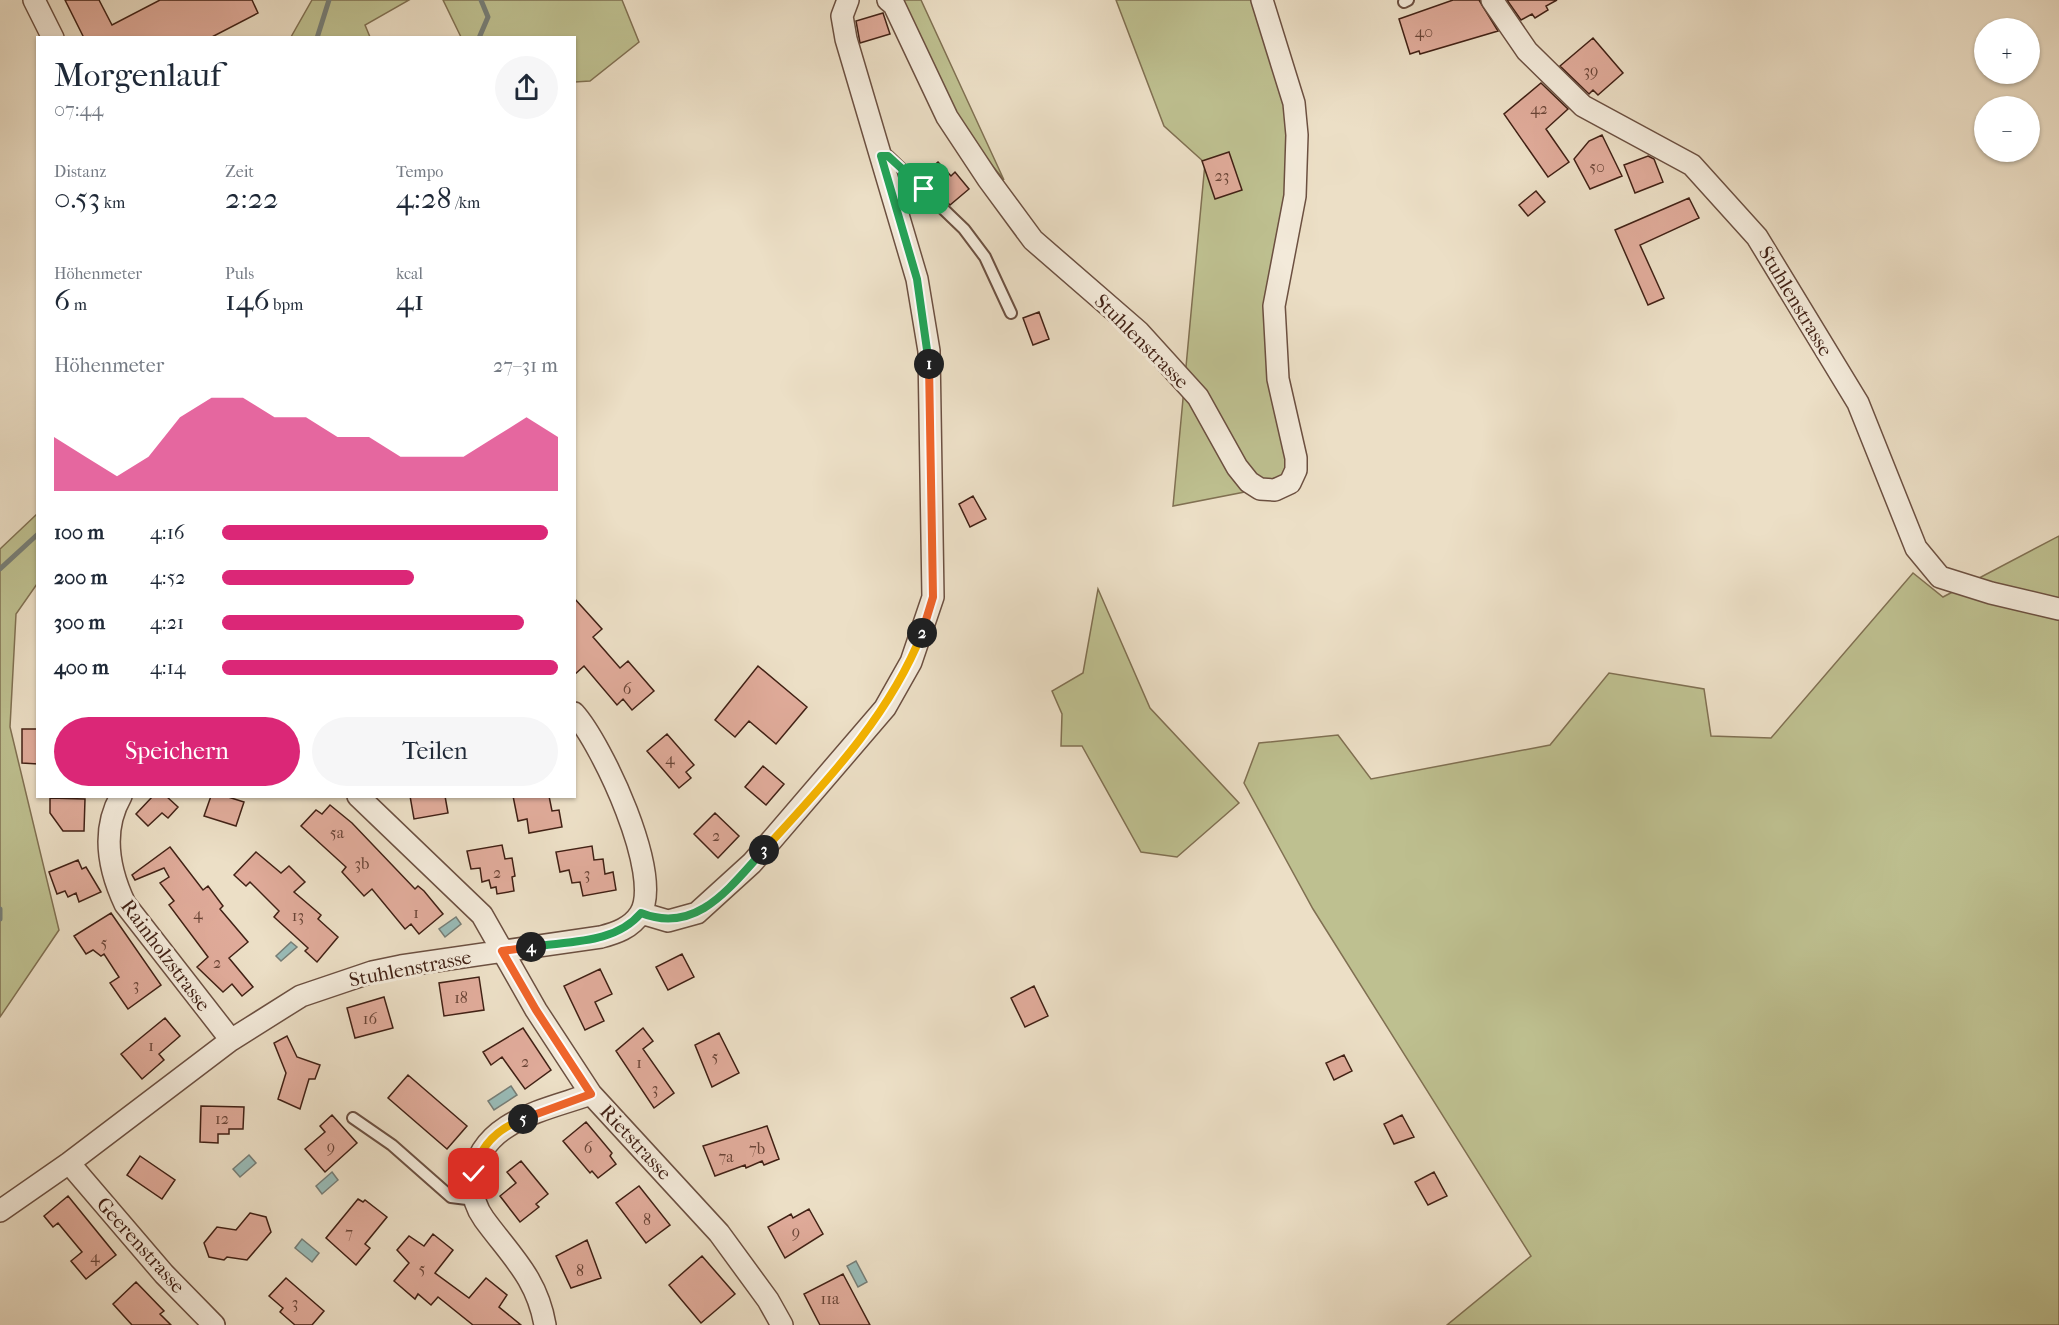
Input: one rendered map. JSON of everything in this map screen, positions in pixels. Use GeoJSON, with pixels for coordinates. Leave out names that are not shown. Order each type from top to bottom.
{"type":"FeatureCollection","features":[{"type":"Feature","properties":{"kind":"street"},"geometry":{"type":"LineString","coordinates":[[34,0],[52,36]]}},
{"type":"Feature","properties":{"kind":"street"},"geometry":{"type":"LineString","coordinates":[[576,716],[600,752],[628,815],[645,881],[641,913],[668,921],[684,918],[697,913],[723,892],[780,832],[885,708],[910,662],[924,628],[933,597],[929,351],[917,279],[846,39],[842,16],[848,0]]}},
{"type":"Feature","properties":{"kind":"street","name":"Stuhlenstrasse"},"geometry":{"type":"LineString","coordinates":[[888,0],[894,5],[947,117],[988,179],[1034,240],[1139,332],[1198,397],[1249,482],[1260,489],[1275,490],[1290,483],[1296,470],[1295,453],[1278,379],[1274,306],[1295,195],[1298,135],[1294,103],[1262,0]]}},
{"type":"Feature","properties":{"kind":"street","name":"Stuhlenstrasse"},"geometry":{"type":"LineString","coordinates":[[1492,0],[1527,51],[1583,106],[1692,165],[1757,237],[1858,403],[1916,548],[1940,578],[2059,609]]}},
{"type":"Feature","properties":{"kind":"street","name":"Rainholzstrasse"},"geometry":{"type":"LineString","coordinates":[[120,798],[109,829],[114,880],[125,904],[231,1040]]}},
{"type":"Feature","properties":{"kind":"street","name":"Rietstrasse"},"geometry":{"type":"LineString","coordinates":[[360,798],[482,915],[536,1010],[591,1094],[719,1233],[768,1300],[782,1325]]}},
{"type":"Feature","properties":{"kind":"street","name":"Stuhlenstrasse"},"geometry":{"type":"LineString","coordinates":[[0,1210],[69,1163],[231,1040],[280,1007],[322,988],[382,970],[601,937],[631,925],[641,913]]}},
{"type":"Feature","properties":{"kind":"street"},"geometry":{"type":"LineString","coordinates":[[545,1325],[541,1303],[533,1282],[483,1218],[475,1200],[473,1186],[475,1165],[483,1148],[495,1134],[514,1122],[591,1094]]}},
{"type":"Feature","properties":{"kind":"street","name":"Geerenstrasse"},"geometry":{"type":"LineString","coordinates":[[69,1163],[164,1274],[214,1325]]}},
{"type":"Feature","properties":{"kind":"lane"},"geometry":{"type":"LineString","coordinates":[[881,156],[888,156],[964,229],[985,257],[1011,313]]}},
{"type":"Feature","properties":{"kind":"lane"},"geometry":{"type":"LineString","coordinates":[[353,1118],[392,1145],[451,1197],[475,1200]]}},
{"type":"Feature","properties":{"kind":"green space"},"geometry":{"type":"Polygon","coordinates":[[[312,0],[409,0],[365,25],[370,36],[292,36],[312,0]]]}},
{"type":"Feature","properties":{"kind":"green space"},"geometry":{"type":"Polygon","coordinates":[[[443,0],[622,0],[639,42],[590,81],[576,82],[576,36],[461,36],[443,0]]]}},
{"type":"Feature","properties":{"kind":"green space"},"geometry":{"type":"Polygon","coordinates":[[[894,0],[921,0],[1004,180],[925,83],[894,0]]]}},
{"type":"Feature","properties":{"kind":"green space"},"geometry":{"type":"Polygon","coordinates":[[[1116,0],[1262,0],[1294,103],[1274,306],[1296,470],[1260,489],[1173,506],[1205,163],[1164,126],[1116,0]]]}},
{"type":"Feature","properties":{"kind":"green space"},"geometry":{"type":"Polygon","coordinates":[[[36,515],[36,585],[16,614],[10,727],[59,930],[0,1017],[0,549],[36,515]]]}},
{"type":"Feature","properties":{"kind":"green space"},"geometry":{"type":"Polygon","coordinates":[[[2059,536],[2059,1325],[1447,1325],[1531,1256],[1313,909],[1244,783],[1259,743],[1338,735],[1371,779],[1550,745],[1609,673],[1704,689],[1711,736],[1771,738],[1913,573],[1943,597],[2059,536]]]}},
{"type":"Feature","properties":{"kind":"green space"},"geometry":{"type":"Polygon","coordinates":[[[1098,589],[1150,708],[1239,803],[1177,857],[1141,852],[1082,746],[1061,746],[1062,714],[1052,691],[1083,673],[1098,589]]]}},
{"type":"Feature","properties":{"kind":"water"},"geometry":{"type":"Polygon","coordinates":[[[456,917],[461,924],[445,937],[439,929],[456,917]]]}},
{"type":"Feature","properties":{"kind":"water"},"geometry":{"type":"Polygon","coordinates":[[[291,942],[297,947],[281,961],[276,956],[291,942]]]}},
{"type":"Feature","properties":{"kind":"water"},"geometry":{"type":"Polygon","coordinates":[[[511,1086],[517,1095],[494,1110],[488,1101],[511,1086]]]}},
{"type":"Feature","properties":{"kind":"water"},"geometry":{"type":"Polygon","coordinates":[[[249,1155],[256,1163],[240,1177],[233,1169],[249,1155]]]}},
{"type":"Feature","properties":{"kind":"water"},"geometry":{"type":"Polygon","coordinates":[[[332,1172],[338,1180],[322,1194],[316,1186],[332,1172]]]}},
{"type":"Feature","properties":{"kind":"water"},"geometry":{"type":"Polygon","coordinates":[[[302,1239],[319,1253],[312,1262],[295,1248],[302,1239]]]}},
{"type":"Feature","properties":{"kind":"water"},"geometry":{"type":"Polygon","coordinates":[[[856,1261],[867,1282],[858,1287],[847,1266],[856,1261]]]}},
{"type":"Feature","properties":{"kind":"building"},"geometry":{"type":"Polygon","coordinates":[[[65,0],[99,0],[112,25],[160,0],[252,0],[258,13],[214,36],[83,36],[65,0]]]}},
{"type":"Feature","properties":{"kind":"building"},"geometry":{"type":"Polygon","coordinates":[[[1453,0],[1479,0],[1498,31],[1420,54],[1419,51],[1410,54],[1399,19],[1453,0]]]}},
{"type":"Feature","properties":{"kind":"building"},"geometry":{"type":"Polygon","coordinates":[[[1507,0],[1557,0],[1546,6],[1548,10],[1535,18],[1532,14],[1521,20],[1507,0]]]}},
{"type":"Feature","properties":{"kind":"building"},"geometry":{"type":"Polygon","coordinates":[[[883,13],[890,34],[860,43],[856,21],[883,13]]]}},
{"type":"Feature","properties":{"kind":"building"},"geometry":{"type":"Polygon","coordinates":[[[1593,38],[1623,73],[1598,95],[1593,90],[1589,94],[1560,66],[1593,38]]]}},
{"type":"Feature","properties":{"kind":"building"},"geometry":{"type":"Polygon","coordinates":[[[1541,83],[1568,109],[1546,129],[1569,162],[1548,177],[1504,114],[1541,83]]]}},
{"type":"Feature","properties":{"kind":"building"},"geometry":{"type":"Polygon","coordinates":[[[1602,135],[1622,176],[1590,189],[1574,159],[1589,141],[1602,135]]]}},
{"type":"Feature","properties":{"kind":"building"},"geometry":{"type":"Polygon","coordinates":[[[1229,152],[1242,190],[1215,199],[1202,161],[1229,152]]]}},
{"type":"Feature","properties":{"kind":"building"},"geometry":{"type":"Polygon","coordinates":[[[1648,156],[1654,159],[1663,182],[1635,193],[1624,165],[1648,156]]]}},
{"type":"Feature","properties":{"kind":"building"},"geometry":{"type":"Polygon","coordinates":[[[938,162],[951,176],[955,172],[969,189],[950,205],[935,190],[938,187],[925,173],[938,162]]]}},
{"type":"Feature","properties":{"kind":"building"},"geometry":{"type":"Polygon","coordinates":[[[1536,191],[1545,202],[1528,216],[1519,205],[1536,191]]]}},
{"type":"Feature","properties":{"kind":"building"},"geometry":{"type":"Polygon","coordinates":[[[1689,198],[1699,218],[1640,245],[1664,298],[1648,305],[1615,230],[1689,198]]]}},
{"type":"Feature","properties":{"kind":"building"},"geometry":{"type":"Polygon","coordinates":[[[1039,312],[1049,339],[1033,345],[1023,318],[1039,312]]]}},
{"type":"Feature","properties":{"kind":"building"},"geometry":{"type":"Polygon","coordinates":[[[973,496],[986,519],[970,527],[959,504],[973,496]]]}},
{"type":"Feature","properties":{"kind":"building"},"geometry":{"type":"Polygon","coordinates":[[[576,600],[602,629],[593,637],[620,668],[628,661],[654,691],[632,710],[623,699],[617,705],[584,666],[576,673],[576,600]]]}},
{"type":"Feature","properties":{"kind":"building"},"geometry":{"type":"Polygon","coordinates":[[[758,666],[807,707],[776,744],[749,721],[735,737],[715,720],[758,666]]]}},
{"type":"Feature","properties":{"kind":"building"},"geometry":{"type":"Polygon","coordinates":[[[22,729],[36,729],[36,764],[22,763],[22,729]]]}},
{"type":"Feature","properties":{"kind":"building"},"geometry":{"type":"Polygon","coordinates":[[[667,734],[694,765],[686,772],[691,778],[679,788],[647,751],[667,734]]]}},
{"type":"Feature","properties":{"kind":"building"},"geometry":{"type":"Polygon","coordinates":[[[763,766],[784,784],[766,805],[745,787],[763,766]]]}},
{"type":"Feature","properties":{"kind":"building"},"geometry":{"type":"Polygon","coordinates":[[[50,798],[85,799],[84,831],[63,831],[50,813],[50,798]]]}},
{"type":"Feature","properties":{"kind":"building"},"geometry":{"type":"Polygon","coordinates":[[[151,798],[168,798],[178,807],[168,818],[162,813],[148,826],[136,814],[151,798]]]}},
{"type":"Feature","properties":{"kind":"building"},"geometry":{"type":"Polygon","coordinates":[[[210,798],[231,798],[244,802],[236,826],[204,816],[210,798]]]}},
{"type":"Feature","properties":{"kind":"building"},"geometry":{"type":"Polygon","coordinates":[[[410,798],[445,798],[448,813],[414,819],[410,798]]]}},
{"type":"Feature","properties":{"kind":"building"},"geometry":{"type":"Polygon","coordinates":[[[513,798],[549,798],[552,811],[559,810],[562,827],[529,833],[527,819],[518,821],[513,798]]]}},
{"type":"Feature","properties":{"kind":"building"},"geometry":{"type":"Polygon","coordinates":[[[330,805],[352,823],[415,889],[418,886],[424,891],[443,914],[419,934],[411,924],[405,929],[372,889],[364,896],[342,872],[346,867],[301,826],[316,810],[322,814],[330,805]]]}},
{"type":"Feature","properties":{"kind":"building"},"geometry":{"type":"Polygon","coordinates":[[[715,813],[739,836],[718,858],[694,834],[715,813]]]}},
{"type":"Feature","properties":{"kind":"building"},"geometry":{"type":"Polygon","coordinates":[[[502,845],[505,859],[512,858],[515,876],[512,877],[514,891],[497,894],[496,887],[491,888],[489,880],[482,882],[480,868],[471,869],[467,851],[502,845]]]}},
{"type":"Feature","properties":{"kind":"building"},"geometry":{"type":"Polygon","coordinates":[[[592,846],[594,860],[603,859],[605,874],[613,872],[616,890],[583,896],[580,882],[572,883],[569,870],[560,872],[556,852],[592,846]]]}},
{"type":"Feature","properties":{"kind":"building"},"geometry":{"type":"Polygon","coordinates":[[[170,847],[203,890],[208,886],[223,906],[220,909],[248,942],[229,958],[253,987],[242,996],[232,984],[223,992],[197,967],[208,957],[169,905],[174,901],[160,883],[169,877],[164,868],[135,880],[132,875],[170,847]]]}},
{"type":"Feature","properties":{"kind":"building"},"geometry":{"type":"Polygon","coordinates":[[[256,852],[281,873],[289,866],[305,882],[294,892],[321,915],[318,919],[338,937],[317,962],[305,951],[308,948],[274,917],[279,911],[250,882],[246,886],[234,875],[256,852]]]}},
{"type":"Feature","properties":{"kind":"building"},"geometry":{"type":"Polygon","coordinates":[[[78,860],[82,869],[86,867],[101,892],[79,902],[76,893],[68,897],[65,891],[57,894],[49,872],[78,860]]]}},
{"type":"Feature","properties":{"kind":"building"},"geometry":{"type":"Polygon","coordinates":[[[111,913],[161,985],[128,1009],[110,983],[119,977],[104,954],[101,956],[93,950],[86,954],[74,936],[111,913]]]}},
{"type":"Feature","properties":{"kind":"building"},"geometry":{"type":"Polygon","coordinates":[[[682,954],[694,977],[668,990],[656,967],[682,954]]]}},
{"type":"Feature","properties":{"kind":"building"},"geometry":{"type":"Polygon","coordinates":[[[600,969],[612,994],[595,1002],[604,1021],[585,1030],[564,986],[600,969]]]}},
{"type":"Feature","properties":{"kind":"building"},"geometry":{"type":"Polygon","coordinates":[[[479,977],[484,1010],[444,1016],[439,983],[479,977]]]}},
{"type":"Feature","properties":{"kind":"building"},"geometry":{"type":"Polygon","coordinates":[[[1034,986],[1048,1016],[1025,1027],[1011,998],[1034,986]]]}},
{"type":"Feature","properties":{"kind":"building"},"geometry":{"type":"Polygon","coordinates":[[[384,997],[393,1028],[355,1038],[347,1008],[384,997]]]}},
{"type":"Feature","properties":{"kind":"building"},"geometry":{"type":"Polygon","coordinates":[[[165,1018],[180,1036],[159,1054],[164,1060],[142,1079],[121,1054],[165,1018]]]}},
{"type":"Feature","properties":{"kind":"building"},"geometry":{"type":"Polygon","coordinates":[[[523,1028],[551,1070],[525,1089],[502,1057],[491,1065],[483,1052],[523,1028]]]}},
{"type":"Feature","properties":{"kind":"building"},"geometry":{"type":"Polygon","coordinates":[[[643,1028],[653,1041],[643,1049],[674,1093],[654,1108],[616,1051],[643,1028]]]}},
{"type":"Feature","properties":{"kind":"building"},"geometry":{"type":"Polygon","coordinates":[[[719,1033],[739,1073],[712,1087],[695,1045],[719,1033]]]}},
{"type":"Feature","properties":{"kind":"building"},"geometry":{"type":"Polygon","coordinates":[[[287,1036],[297,1057],[320,1065],[315,1079],[309,1079],[300,1109],[278,1099],[286,1073],[274,1043],[287,1036]]]}},
{"type":"Feature","properties":{"kind":"building"},"geometry":{"type":"Polygon","coordinates":[[[1344,1055],[1352,1071],[1334,1080],[1326,1063],[1344,1055]]]}},
{"type":"Feature","properties":{"kind":"building"},"geometry":{"type":"Polygon","coordinates":[[[408,1075],[467,1126],[447,1149],[388,1098],[408,1075]]]}},
{"type":"Feature","properties":{"kind":"building"},"geometry":{"type":"Polygon","coordinates":[[[201,1106],[244,1107],[243,1129],[229,1129],[229,1134],[218,1134],[218,1143],[200,1142],[201,1106]]]}},
{"type":"Feature","properties":{"kind":"building"},"geometry":{"type":"Polygon","coordinates":[[[332,1115],[357,1143],[325,1172],[305,1149],[325,1132],[320,1126],[332,1115]]]}},
{"type":"Feature","properties":{"kind":"building"},"geometry":{"type":"Polygon","coordinates":[[[1402,1115],[1414,1137],[1394,1144],[1384,1124],[1402,1115]]]}},
{"type":"Feature","properties":{"kind":"building"},"geometry":{"type":"Polygon","coordinates":[[[586,1122],[612,1153],[610,1156],[616,1164],[598,1178],[592,1171],[590,1173],[563,1141],[586,1122]]]}},
{"type":"Feature","properties":{"kind":"building"},"geometry":{"type":"Polygon","coordinates":[[[767,1126],[779,1159],[764,1165],[762,1161],[746,1168],[745,1165],[715,1176],[703,1146],[767,1126]]]}},
{"type":"Feature","properties":{"kind":"building"},"geometry":{"type":"Polygon","coordinates":[[[140,1156],[175,1180],[162,1199],[127,1175],[140,1156]]]}},
{"type":"Feature","properties":{"kind":"building"},"geometry":{"type":"Polygon","coordinates":[[[521,1161],[548,1194],[536,1204],[539,1207],[520,1222],[500,1196],[516,1183],[507,1172],[521,1161]]]}},
{"type":"Feature","properties":{"kind":"building"},"geometry":{"type":"Polygon","coordinates":[[[1434,1172],[1447,1196],[1428,1205],[1415,1182],[1434,1172]]]}},
{"type":"Feature","properties":{"kind":"building"},"geometry":{"type":"Polygon","coordinates":[[[639,1186],[670,1225],[646,1243],[616,1203],[639,1186]]]}},
{"type":"Feature","properties":{"kind":"building"},"geometry":{"type":"Polygon","coordinates":[[[68,1196],[116,1255],[86,1279],[71,1261],[82,1252],[58,1223],[53,1227],[44,1216],[68,1196]]]}},
{"type":"Feature","properties":{"kind":"building"},"geometry":{"type":"Polygon","coordinates":[[[358,1199],[363,1202],[365,1200],[387,1217],[365,1244],[370,1248],[356,1265],[326,1238],[358,1199]]]}},
{"type":"Feature","properties":{"kind":"building"},"geometry":{"type":"Polygon","coordinates":[[[809,1209],[823,1234],[785,1258],[768,1227],[791,1214],[793,1218],[809,1209]]]}},
{"type":"Feature","properties":{"kind":"building"},"geometry":{"type":"Polygon","coordinates":[[[250,1213],[266,1217],[271,1232],[247,1260],[227,1257],[224,1260],[209,1257],[204,1243],[217,1227],[236,1230],[250,1213]]]}},
{"type":"Feature","properties":{"kind":"building"},"geometry":{"type":"Polygon","coordinates":[[[433,1234],[453,1250],[435,1273],[469,1298],[486,1278],[507,1295],[499,1307],[521,1325],[473,1325],[438,1297],[431,1305],[418,1294],[415,1299],[394,1281],[409,1263],[397,1250],[409,1236],[424,1246],[433,1234]]]}},
{"type":"Feature","properties":{"kind":"building"},"geometry":{"type":"Polygon","coordinates":[[[587,1240],[601,1278],[571,1288],[556,1256],[587,1240]]]}},
{"type":"Feature","properties":{"kind":"building"},"geometry":{"type":"Polygon","coordinates":[[[702,1256],[735,1294],[701,1323],[669,1285],[702,1256]]]}},
{"type":"Feature","properties":{"kind":"building"},"geometry":{"type":"Polygon","coordinates":[[[843,1274],[870,1325],[820,1325],[804,1294],[843,1274]]]}},
{"type":"Feature","properties":{"kind":"building"},"geometry":{"type":"Polygon","coordinates":[[[286,1278],[324,1311],[312,1325],[295,1325],[280,1312],[283,1308],[269,1296],[286,1278]]]}},
{"type":"Feature","properties":{"kind":"building"},"geometry":{"type":"Polygon","coordinates":[[[136,1282],[164,1311],[160,1314],[171,1325],[132,1325],[113,1304],[136,1282]]]}},
{"type":"Feature","properties":{"kind":"waterway"},"geometry":{"type":"LineString","coordinates":[[318,36],[329,0]]}},
{"type":"Feature","properties":{"kind":"waterway"},"geometry":{"type":"LineString","coordinates":[[480,36],[488,17],[481,0]]}},
{"type":"Feature","properties":{"kind":"waterway"},"geometry":{"type":"LineString","coordinates":[[0,569],[36,536]]}},
{"type":"Feature","properties":{"kind":"waterway"},"geometry":{"type":"LineString","coordinates":[[0,909],[0,919]]}},
{"type":"Feature","properties":{"kind":"route"},"geometry":{"type":"LineString","coordinates":[[474,1174],[475,1165],[483,1148],[495,1134],[514,1122],[591,1094],[536,1010],[502,951],[601,937],[631,925],[641,913],[668,921],[697,913],[723,892],[752,863],[848,753],[885,708],[910,662],[924,628],[933,597],[929,351],[917,279],[881,156],[888,156],[924,189]]}}]}
